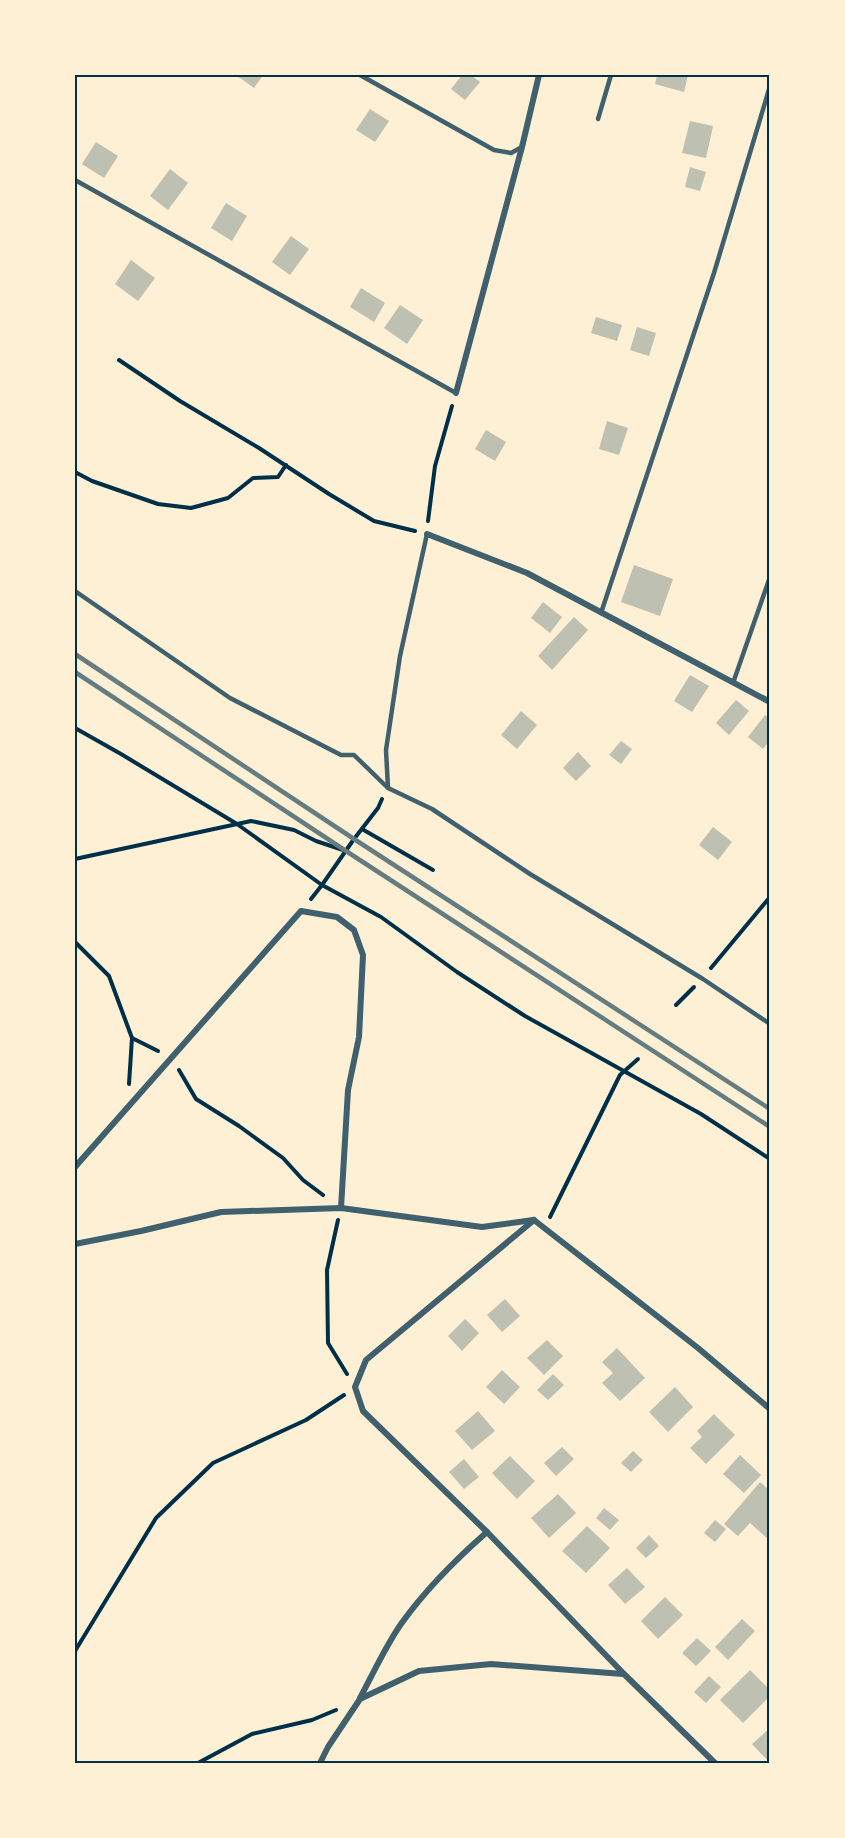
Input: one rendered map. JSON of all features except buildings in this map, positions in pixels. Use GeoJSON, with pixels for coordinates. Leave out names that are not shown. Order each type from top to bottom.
{"type":"FeatureCollection","features":[{"type":"Feature","properties":{"kind":"street"},"geometry":{"type":"LineString","coordinates":[[456,393],[539,75]]}},
{"type":"Feature","properties":{"kind":"street"},"geometry":{"type":"LineString","coordinates":[[427,534],[527,573],[770,702]]}},
{"type":"Feature","properties":{"kind":"street"},"geometry":{"type":"LineString","coordinates":[[75,1167],[301,911],[337,917],[354,930],[363,955],[359,1037],[348,1090],[341,1208]]}},
{"type":"Feature","properties":{"kind":"street"},"geometry":{"type":"LineString","coordinates":[[75,1245],[222,1212],[341,1208],[482,1227],[534,1220],[698,1347],[770,1409]]}},
{"type":"Feature","properties":{"kind":"street"},"geometry":{"type":"LineString","coordinates":[[534,1220],[366,1360],[355,1387],[363,1411],[487,1532],[624,1674],[715,1763]]}},
{"type":"Feature","properties":{"kind":"street"},"geometry":{"type":"LineString","coordinates":[[320,1763],[360,1699],[399,1626],[427,1590],[487,1532]]}},
{"type":"Feature","properties":{"kind":"street"},"geometry":{"type":"LineString","coordinates":[[360,1699],[419,1671],[479,1665],[624,1674]]}},
{"type":"Feature","properties":{"kind":"lane"},"geometry":{"type":"LineString","coordinates":[[360,75],[494,150],[511,153],[522,147]]}},
{"type":"Feature","properties":{"kind":"lane"},"geometry":{"type":"LineString","coordinates":[[598,119],[611,75]]}},
{"type":"Feature","properties":{"kind":"lane"},"geometry":{"type":"LineString","coordinates":[[601,613],[714,273],[770,86]]}},
{"type":"Feature","properties":{"kind":"lane"},"geometry":{"type":"LineString","coordinates":[[75,180],[456,393]]}},
{"type":"Feature","properties":{"kind":"lane"},"geometry":{"type":"LineString","coordinates":[[388,788],[386,750],[400,656],[427,534]]}},
{"type":"Feature","properties":{"kind":"lane"},"geometry":{"type":"LineString","coordinates":[[733,683],[770,578]]}},
{"type":"Feature","properties":{"kind":"lane"},"geometry":{"type":"LineString","coordinates":[[75,591],[230,698],[341,755],[354,755],[388,788],[432,809],[530,874],[703,979],[770,1024]]}},
{"type":"Feature","properties":{"kind":"path"},"geometry":{"type":"LineString","coordinates":[[119,360],[180,401],[374,521],[427,534],[435,466],[456,393]]}},
{"type":"Feature","properties":{"kind":"path"},"geometry":{"type":"LineString","coordinates":[[75,472],[92,481],[158,504],[191,508],[228,498],[253,478],[278,477],[286,465]]}},
{"type":"Feature","properties":{"kind":"path"},"geometry":{"type":"LineString","coordinates":[[75,728],[237,824],[322,885],[381,917],[457,972],[525,1016],[701,1114],[770,1159]]}},
{"type":"Feature","properties":{"kind":"path"},"geometry":{"type":"LineString","coordinates":[[301,911],[378,808],[388,788]]}},
{"type":"Feature","properties":{"kind":"path"},"geometry":{"type":"LineString","coordinates":[[75,858],[251,821],[294,830],[316,841],[346,851]]}},
{"type":"Feature","properties":{"kind":"path"},"geometry":{"type":"LineString","coordinates":[[362,829],[433,870]]}},
{"type":"Feature","properties":{"kind":"path"},"geometry":{"type":"LineString","coordinates":[[676,1005],[703,979],[770,897]]}},
{"type":"Feature","properties":{"kind":"path"},"geometry":{"type":"LineString","coordinates":[[75,942],[109,976],[132,1038],[127,1108]]}},
{"type":"Feature","properties":{"kind":"path"},"geometry":{"type":"LineString","coordinates":[[75,1651],[156,1518],[213,1463],[306,1420],[355,1387],[328,1343],[327,1270],[341,1208],[303,1180],[283,1158],[196,1099],[172,1058],[132,1038]]}},
{"type":"Feature","properties":{"kind":"path"},"geometry":{"type":"LineString","coordinates":[[534,1220],[550,1218],[620,1075],[638,1059]]}},
{"type":"Feature","properties":{"kind":"path"},"geometry":{"type":"LineString","coordinates":[[198,1763],[252,1734],[312,1720],[360,1699]]}},
{"type":"Feature","properties":{"kind":"railway"},"geometry":{"type":"LineString","coordinates":[[75,654],[354,839],[770,1109]]}},
{"type":"Feature","properties":{"kind":"railway"},"geometry":{"type":"LineString","coordinates":[[75,672],[770,1127]]}}]}
